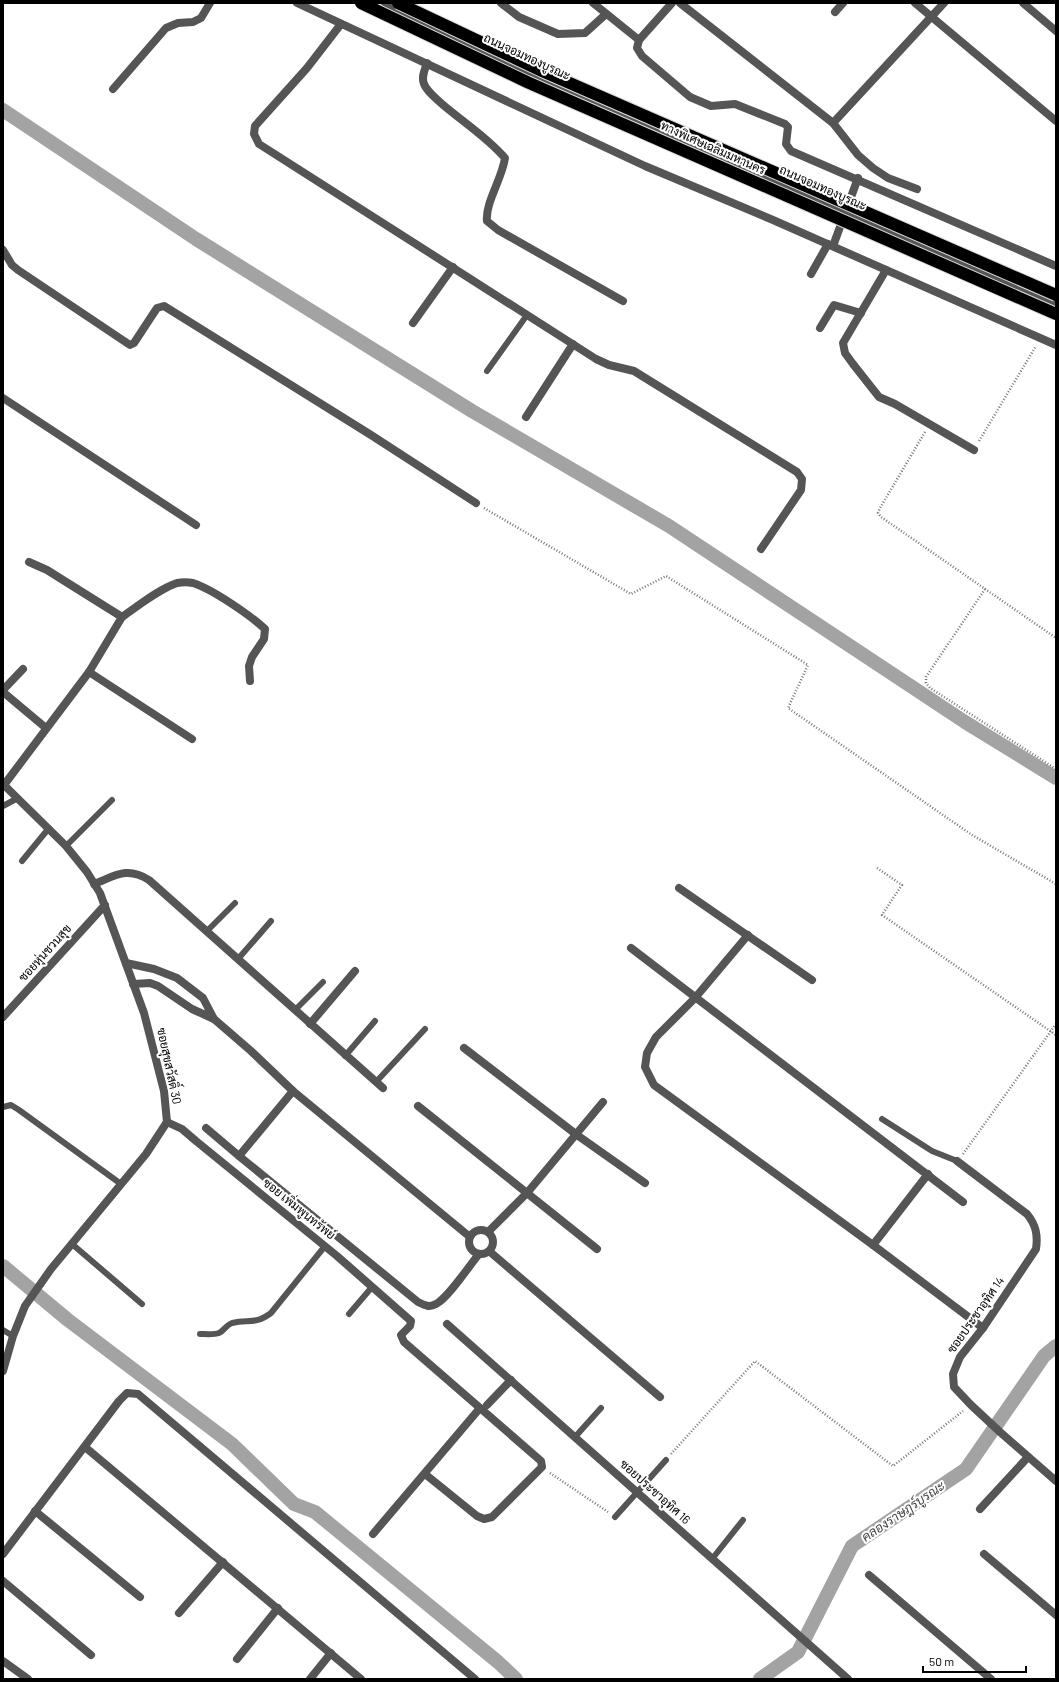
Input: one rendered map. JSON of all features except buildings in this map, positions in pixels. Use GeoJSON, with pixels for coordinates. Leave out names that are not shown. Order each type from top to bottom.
{"type":"FeatureCollection","features":[{"type":"Feature","properties":{"kind":"highway","name":"ทางพิเศษเฉลิมมหานคร"},"geometry":{"type":"LineString","coordinates":[[361,3],[527,82],[1056,314]]}},
{"type":"Feature","properties":{"kind":"highway","name":"ทางพิเศษเฉลิมมหานคร"},"geometry":{"type":"LineString","coordinates":[[398,3],[542,71],[1056,295]]}},
{"type":"Feature","properties":{"kind":"street"},"geometry":{"type":"LineString","coordinates":[[113,90],[166,28],[178,24],[193,22],[201,18],[210,3]]}},
{"type":"Feature","properties":{"kind":"street"},"geometry":{"type":"LineString","coordinates":[[297,3],[645,166],[831,245],[1056,345]]}},
{"type":"Feature","properties":{"kind":"street","name":"ถนนจอมทองบูรณะ"},"geometry":{"type":"LineString","coordinates":[[384,3],[557,85],[1056,303]]}},
{"type":"Feature","properties":{"kind":"street"},"geometry":{"type":"LineString","coordinates":[[501,3],[519,17],[558,34],[585,33],[606,14]]}},
{"type":"Feature","properties":{"kind":"street"},"geometry":{"type":"LineString","coordinates":[[593,3],[638,40]]}},
{"type":"Feature","properties":{"kind":"street"},"geometry":{"type":"LineString","coordinates":[[672,3],[638,40],[637,48],[642,56],[690,97],[711,106],[735,104],[785,124],[788,127],[786,144],[791,151],[858,178],[1056,266]]}},
{"type":"Feature","properties":{"kind":"street"},"geometry":{"type":"LineString","coordinates":[[680,3],[834,124],[858,155],[873,168],[888,178],[917,189]]}},
{"type":"Feature","properties":{"kind":"street"},"geometry":{"type":"LineString","coordinates":[[835,12],[843,3]]}},
{"type":"Feature","properties":{"kind":"street"},"geometry":{"type":"LineString","coordinates":[[915,3],[931,18],[1056,120]]}},
{"type":"Feature","properties":{"kind":"street"},"geometry":{"type":"LineString","coordinates":[[834,124],[883,68],[944,3]]}},
{"type":"Feature","properties":{"kind":"street"},"geometry":{"type":"LineString","coordinates":[[1023,3],[1056,31]]}},
{"type":"Feature","properties":{"kind":"street"},"geometry":{"type":"LineString","coordinates":[[341,24],[307,68],[255,126],[254,134],[259,144],[596,359],[609,365],[634,371],[797,472],[802,479],[801,490],[761,549]]}},
{"type":"Feature","properties":{"kind":"street"},"geometry":{"type":"LineString","coordinates":[[427,63],[423,75],[423,82],[428,91],[464,123],[495,146],[505,158],[503,169],[488,207],[487,221],[498,230],[623,301]]}},
{"type":"Feature","properties":{"kind":"street"},"geometry":{"type":"LineString","coordinates":[[811,274],[831,245],[846,212],[858,178]]}},
{"type":"Feature","properties":{"kind":"street"},"geometry":{"type":"LineString","coordinates":[[3,250],[18,270],[130,345],[134,343],[157,308],[164,306],[371,435],[476,503]]}},
{"type":"Feature","properties":{"kind":"street"},"geometry":{"type":"LineString","coordinates":[[413,323],[453,267]]}},
{"type":"Feature","properties":{"kind":"street"},"geometry":{"type":"LineString","coordinates":[[886,270],[843,343],[846,352],[879,397],[895,404],[974,450]]}},
{"type":"Feature","properties":{"kind":"street"},"geometry":{"type":"LineString","coordinates":[[820,328],[834,305],[861,313]]}},
{"type":"Feature","properties":{"kind":"street"},"geometry":{"type":"LineString","coordinates":[[526,417],[574,344]]}},
{"type":"Feature","properties":{"kind":"street"},"geometry":{"type":"LineString","coordinates":[[3,398],[196,525]]}},
{"type":"Feature","properties":{"kind":"street"},"geometry":{"type":"LineString","coordinates":[[30,562],[48,570],[122,617]]}},
{"type":"Feature","properties":{"kind":"street"},"geometry":{"type":"LineString","coordinates":[[3,784],[89,672],[122,617],[149,598],[177,584],[190,582],[205,587],[257,621],[265,628],[264,639],[252,657],[249,666],[250,681]]}},
{"type":"Feature","properties":{"kind":"street"},"geometry":{"type":"LineString","coordinates":[[22,668],[3,691],[46,728]]}},
{"type":"Feature","properties":{"kind":"street"},"geometry":{"type":"LineString","coordinates":[[89,672],[192,739]]}},
{"type":"Feature","properties":{"kind":"street","name":"ซอยสุขสวัสดิ์ 30"},"geometry":{"type":"LineString","coordinates":[[3,784],[66,846],[87,872],[105,905],[144,1013],[164,1091],[167,1122],[146,1154],[51,1270],[25,1306],[13,1336],[3,1371]]}},
{"type":"Feature","properties":{"kind":"street"},"geometry":{"type":"LineString","coordinates":[[94,884],[126,872],[141,875],[149,880],[345,1056],[383,1088]]}},
{"type":"Feature","properties":{"kind":"street"},"geometry":{"type":"LineString","coordinates":[[679,888],[812,980]]}},
{"type":"Feature","properties":{"kind":"street","name":"ซอยหุ่นชวนสุข"},"geometry":{"type":"LineString","coordinates":[[3,1017],[105,905]]}},
{"type":"Feature","properties":{"kind":"street"},"geometry":{"type":"LineString","coordinates":[[748,935],[695,998],[656,1037],[647,1053],[645,1067],[654,1085],[873,1245],[983,1328]]}},
{"type":"Feature","properties":{"kind":"street"},"geometry":{"type":"LineString","coordinates":[[631,948],[963,1202]]}},
{"type":"Feature","properties":{"kind":"street"},"geometry":{"type":"LineString","coordinates":[[126,963],[159,971],[177,978],[203,998],[214,1019]]}},
{"type":"Feature","properties":{"kind":"street"},"geometry":{"type":"LineString","coordinates":[[310,1024],[355,971]]}},
{"type":"Feature","properties":{"kind":"street"},"geometry":{"type":"LineString","coordinates":[[133,984],[150,983],[158,986],[192,1009],[214,1019],[251,1051],[293,1091],[470,1237]]}},
{"type":"Feature","properties":{"kind":"street"},"geometry":{"type":"LineString","coordinates":[[464,1048],[577,1135],[645,1183]]}},
{"type":"Feature","properties":{"kind":"street"},"geometry":{"type":"LineString","coordinates":[[239,1156],[293,1091]]}},
{"type":"Feature","properties":{"kind":"street"},"geometry":{"type":"LineString","coordinates":[[488,1232],[527,1193],[603,1102]]}},
{"type":"Feature","properties":{"kind":"street"},"geometry":{"type":"LineString","coordinates":[[418,1106],[597,1249]]}},
{"type":"Feature","properties":{"kind":"street","name":"ซอย เพิ่มพูนทรัพย์"},"geometry":{"type":"LineString","coordinates":[[167,1122],[182,1129],[325,1246],[411,1321],[410,1326],[402,1335],[404,1342],[483,1407]]}},
{"type":"Feature","properties":{"kind":"street"},"geometry":{"type":"LineString","coordinates":[[206,1128],[418,1302],[426,1306],[435,1305],[443,1299],[479,1254],[489,1251],[493,1242],[488,1232]]}},
{"type":"Feature","properties":{"kind":"street","name":"ซอยประชาอุทิศ 14"},"geometry":{"type":"LineString","coordinates":[[957,1161],[1027,1214],[1033,1222],[1038,1237],[1036,1249],[983,1328],[960,1357],[953,1374],[954,1387],[1000,1432],[1056,1481]]}},
{"type":"Feature","properties":{"kind":"street"},"geometry":{"type":"LineString","coordinates":[[873,1245],[928,1174]]}},
{"type":"Feature","properties":{"kind":"street"},"geometry":{"type":"LineString","coordinates":[[479,1254],[471,1247],[469,1242],[470,1237],[478,1230],[488,1232]]}},
{"type":"Feature","properties":{"kind":"street"},"geometry":{"type":"LineString","coordinates":[[489,1251],[660,1397]]}},
{"type":"Feature","properties":{"kind":"street","name":"ซอยประชาอุทิศ 16"},"geometry":{"type":"LineString","coordinates":[[447,1324],[848,1679]]}},
{"type":"Feature","properties":{"kind":"street"},"geometry":{"type":"LineString","coordinates":[[373,1534],[483,1407],[511,1380]]}},
{"type":"Feature","properties":{"kind":"street"},"geometry":{"type":"LineString","coordinates":[[3,1554],[85,1446],[127,1394],[138,1394],[475,1679]]}},
{"type":"Feature","properties":{"kind":"street"},"geometry":{"type":"LineString","coordinates":[[425,1474],[477,1516],[484,1519],[492,1517],[542,1467],[541,1462],[483,1407]]}},
{"type":"Feature","properties":{"kind":"street"},"geometry":{"type":"LineString","coordinates":[[85,1446],[361,1679]]}},
{"type":"Feature","properties":{"kind":"street"},"geometry":{"type":"LineString","coordinates":[[980,1509],[1028,1456]]}},
{"type":"Feature","properties":{"kind":"street"},"geometry":{"type":"LineString","coordinates":[[35,1511],[140,1597]]}},
{"type":"Feature","properties":{"kind":"street"},"geometry":{"type":"LineString","coordinates":[[984,1554],[1056,1615]]}},
{"type":"Feature","properties":{"kind":"street"},"geometry":{"type":"LineString","coordinates":[[179,1613],[223,1562]]}},
{"type":"Feature","properties":{"kind":"street"},"geometry":{"type":"LineString","coordinates":[[869,1575],[991,1679]]}},
{"type":"Feature","properties":{"kind":"street"},"geometry":{"type":"LineString","coordinates":[[3,1580],[91,1655]]}},
{"type":"Feature","properties":{"kind":"street"},"geometry":{"type":"LineString","coordinates":[[237,1659],[278,1608]]}},
{"type":"Feature","properties":{"kind":"street"},"geometry":{"type":"LineString","coordinates":[[310,1679],[331,1653]]}},
{"type":"Feature","properties":{"kind":"street"},"geometry":{"type":"LineString","coordinates":[[3,1661],[28,1679]]}},
{"type":"Feature","properties":{"kind":"lane"},"geometry":{"type":"LineString","coordinates":[[487,371],[527,315]]}},
{"type":"Feature","properties":{"kind":"lane"},"geometry":{"type":"LineString","coordinates":[[3,806],[18,798]]}},
{"type":"Feature","properties":{"kind":"lane"},"geometry":{"type":"LineString","coordinates":[[66,846],[112,800]]}},
{"type":"Feature","properties":{"kind":"lane"},"geometry":{"type":"LineString","coordinates":[[22,861],[49,828]]}},
{"type":"Feature","properties":{"kind":"lane"},"geometry":{"type":"LineString","coordinates":[[207,931],[235,903]]}},
{"type":"Feature","properties":{"kind":"lane"},"geometry":{"type":"LineString","coordinates":[[238,959],[271,921]]}},
{"type":"Feature","properties":{"kind":"lane"},"geometry":{"type":"LineString","coordinates":[[295,1010],[323,982]]}},
{"type":"Feature","properties":{"kind":"lane"},"geometry":{"type":"LineString","coordinates":[[345,1056],[374,1021]]}},
{"type":"Feature","properties":{"kind":"lane"},"geometry":{"type":"LineString","coordinates":[[376,1082],[425,1029]]}},
{"type":"Feature","properties":{"kind":"lane"},"geometry":{"type":"LineString","coordinates":[[3,1107],[11,1105],[19,1110],[121,1184]]}},
{"type":"Feature","properties":{"kind":"lane"},"geometry":{"type":"LineString","coordinates":[[882,1119],[932,1151],[957,1161]]}},
{"type":"Feature","properties":{"kind":"lane"},"geometry":{"type":"LineString","coordinates":[[72,1244],[142,1304]]}},
{"type":"Feature","properties":{"kind":"lane"},"geometry":{"type":"LineString","coordinates":[[200,1334],[219,1333],[229,1324],[241,1321],[252,1322],[262,1319],[270,1313],[325,1246]]}},
{"type":"Feature","properties":{"kind":"lane"},"geometry":{"type":"LineString","coordinates":[[349,1314],[372,1287]]}},
{"type":"Feature","properties":{"kind":"lane"},"geometry":{"type":"LineString","coordinates":[[3,1330],[13,1336]]}},
{"type":"Feature","properties":{"kind":"lane"},"geometry":{"type":"LineString","coordinates":[[575,1437],[601,1408]]}},
{"type":"Feature","properties":{"kind":"lane"},"geometry":{"type":"LineString","coordinates":[[615,1517],[666,1460]]}},
{"type":"Feature","properties":{"kind":"lane"},"geometry":{"type":"LineString","coordinates":[[712,1558],[743,1520]]}},
{"type":"Feature","properties":{"kind":"path"},"geometry":{"type":"LineString","coordinates":[[974,450],[1042,338]]}},
{"type":"Feature","properties":{"kind":"path"},"geometry":{"type":"LineString","coordinates":[[930,425],[878,513],[886,521],[1056,638]]}},
{"type":"Feature","properties":{"kind":"path"},"geometry":{"type":"LineString","coordinates":[[476,503],[631,594],[666,576],[808,665],[788,708],[972,835],[1056,884]]}},
{"type":"Feature","properties":{"kind":"path"},"geometry":{"type":"LineString","coordinates":[[985,589],[926,677],[926,683],[930,688],[1056,769]]}},
{"type":"Feature","properties":{"kind":"path"},"geometry":{"type":"LineString","coordinates":[[877,868],[902,885],[882,914],[1056,1035]]}},
{"type":"Feature","properties":{"kind":"path"},"geometry":{"type":"LineString","coordinates":[[957,1161],[1056,1024]]}},
{"type":"Feature","properties":{"kind":"path"},"geometry":{"type":"LineString","coordinates":[[666,1460],[755,1361],[893,1466],[971,1405]]}},
{"type":"Feature","properties":{"kind":"path"},"geometry":{"type":"LineString","coordinates":[[542,1467],[615,1517]]}},
{"type":"Feature","properties":{"kind":"waterway"},"geometry":{"type":"LineString","coordinates":[[3,110],[196,239],[472,411],[669,526],[965,722],[1056,778]]}},
{"type":"Feature","properties":{"kind":"waterway"},"geometry":{"type":"LineString","coordinates":[[3,1266],[68,1320],[232,1444],[294,1504],[315,1512],[498,1662],[516,1679]]}},
{"type":"Feature","properties":{"kind":"waterway","name":"คลองราษฎร์บูรณะ"},"geometry":{"type":"LineString","coordinates":[[760,1679],[798,1652],[852,1546],[966,1469],[1044,1356],[1056,1346]]}}]}
